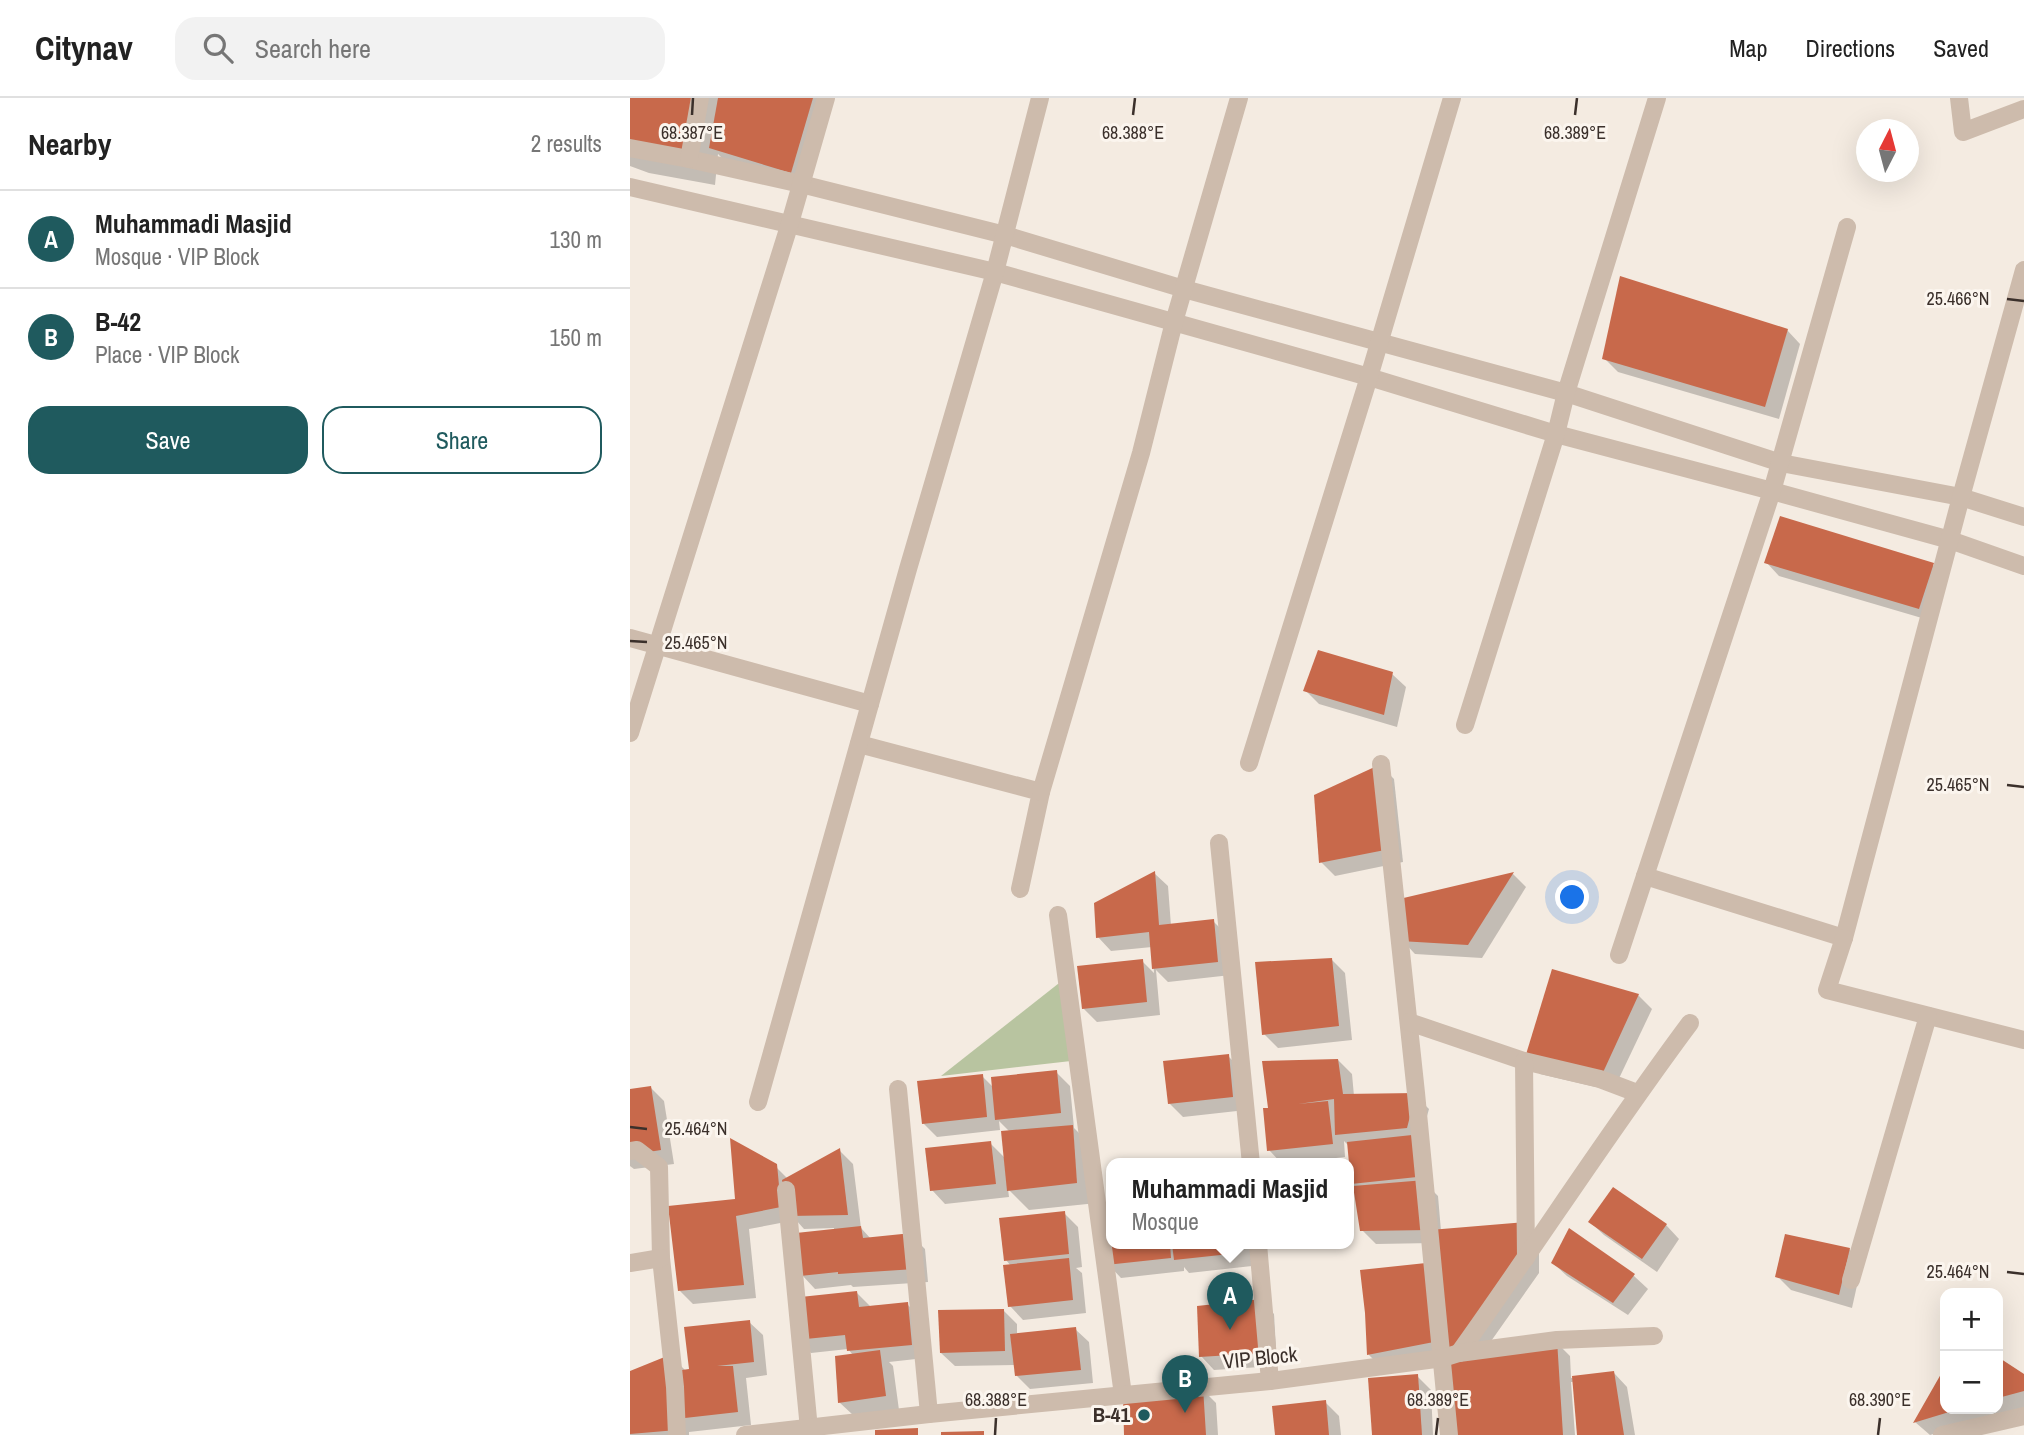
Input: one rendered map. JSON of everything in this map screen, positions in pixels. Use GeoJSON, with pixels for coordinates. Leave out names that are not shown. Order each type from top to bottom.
{"type":"FeatureCollection","features":[{"type":"Feature","properties":{"kind":"street"},"geometry":{"type":"LineString","coordinates":[[689,159],[700,98]]}},
{"type":"Feature","properties":{"kind":"street"},"geometry":{"type":"LineString","coordinates":[[630,733],[790,223],[826,98]]}},
{"type":"Feature","properties":{"kind":"street"},"geometry":{"type":"LineString","coordinates":[[758,1102],[995,272],[1040,98]]}},
{"type":"Feature","properties":{"kind":"street"},"geometry":{"type":"LineString","coordinates":[[1020,889],[1041,792],[1141,453],[1174,322],[1239,98]]}},
{"type":"Feature","properties":{"kind":"street"},"geometry":{"type":"LineString","coordinates":[[1248,763],[1370,377],[1452,98]]}},
{"type":"Feature","properties":{"kind":"street"},"geometry":{"type":"LineString","coordinates":[[1465,725],[1657,98]]}},
{"type":"Feature","properties":{"kind":"street"},"geometry":{"type":"LineString","coordinates":[[1959,98],[1963,132],[2024,109]]}},
{"type":"Feature","properties":{"kind":"street"},"geometry":{"type":"LineString","coordinates":[[630,148],[801,184],[1004,235],[1184,289],[1566,393],[1781,463],[1961,497],[2024,517]]}},
{"type":"Feature","properties":{"kind":"street"},"geometry":{"type":"LineString","coordinates":[[630,187],[995,272],[1370,377],[1556,434],[1950,540],[2024,566]]}},
{"type":"Feature","properties":{"kind":"street"},"geometry":{"type":"LineString","coordinates":[[1619,955],[1781,463],[1847,227]]}},
{"type":"Feature","properties":{"kind":"street"},"geometry":{"type":"LineString","coordinates":[[2024,270],[1844,938],[1827,990],[2024,1040]]}},
{"type":"Feature","properties":{"kind":"street"},"geometry":{"type":"LineString","coordinates":[[630,638],[870,704]]}},
{"type":"Feature","properties":{"kind":"street"},"geometry":{"type":"LineString","coordinates":[[859,744],[1041,792]]}},
{"type":"Feature","properties":{"kind":"street"},"geometry":{"type":"LineString","coordinates":[[1381,764],[1409,1022],[1451,1356],[1448,1435]]}},
{"type":"Feature","properties":{"kind":"street"},"geometry":{"type":"LineString","coordinates":[[1219,843],[1250,1158]]}},
{"type":"Feature","properties":{"kind":"street"},"geometry":{"type":"LineString","coordinates":[[1645,876],[1844,938]]}},
{"type":"Feature","properties":{"kind":"street"},"geometry":{"type":"LineString","coordinates":[[1058,915],[1123,1395]]}},
{"type":"Feature","properties":{"kind":"street"},"geometry":{"type":"LineString","coordinates":[[1851,1280],[1928,1016]]}},
{"type":"Feature","properties":{"kind":"street"},"geometry":{"type":"LineString","coordinates":[[1409,1022],[1524,1061],[1600,1079],[1637,1093]]}},
{"type":"Feature","properties":{"kind":"street"},"geometry":{"type":"LineString","coordinates":[[1451,1356],[1526,1258],[1637,1093],[1690,1023]]}},
{"type":"Feature","properties":{"kind":"street"},"geometry":{"type":"LineString","coordinates":[[1524,1061],[1526,1258]]}},
{"type":"Feature","properties":{"kind":"street"},"geometry":{"type":"LineString","coordinates":[[898,1089],[929,1414]]}},
{"type":"Feature","properties":{"kind":"street"},"geometry":{"type":"LineString","coordinates":[[630,1152],[637,1150],[659,1167],[661,1258],[675,1387],[677,1435]]}},
{"type":"Feature","properties":{"kind":"street"},"geometry":{"type":"LineString","coordinates":[[786,1190],[809,1429]]}},
{"type":"Feature","properties":{"kind":"street"},"geometry":{"type":"LineString","coordinates":[[1258,1249],[1270,1381]]}},
{"type":"Feature","properties":{"kind":"street"},"geometry":{"type":"LineString","coordinates":[[630,1263],[661,1258]]}},
{"type":"Feature","properties":{"kind":"street","name":"VIP Block"},"geometry":{"type":"LineString","coordinates":[[745,1435],[1270,1381],[1557,1340],[1654,1336]]}},
{"type":"Feature","properties":{"kind":"street"},"geometry":{"type":"LineString","coordinates":[[1942,1435],[2024,1417]]}},
{"type":"Feature","properties":{"kind":"street"},"geometry":{"type":"LineString","coordinates":[[2012,1435],[2024,1417]]}},
{"type":"Feature","properties":{"kind":"green space"},"geometry":{"type":"Polygon","coordinates":[[[1068,976],[1071,1061],[941,1076],[1068,976]]]}},
{"type":"Feature","properties":{"kind":"building"},"geometry":{"type":"Polygon","coordinates":[[[630,98],[694,98],[689,159],[630,148],[630,98]]]}},
{"type":"Feature","properties":{"kind":"building"},"geometry":{"type":"Polygon","coordinates":[[[718,98],[813,98],[791,173],[709,148],[718,98]]]}},
{"type":"Feature","properties":{"kind":"building"},"geometry":{"type":"Polygon","coordinates":[[[1620,276],[1788,329],[1765,407],[1602,359],[1620,276]]]}},
{"type":"Feature","properties":{"kind":"building"},"geometry":{"type":"Polygon","coordinates":[[[1780,516],[1934,563],[1919,609],[1764,563],[1780,516]]]}},
{"type":"Feature","properties":{"kind":"building"},"geometry":{"type":"Polygon","coordinates":[[[1318,650],[1393,672],[1384,715],[1303,691],[1318,650]]]}},
{"type":"Feature","properties":{"kind":"building"},"geometry":{"type":"Polygon","coordinates":[[[1381,764],[1390,849],[1319,863],[1314,795],[1381,764]]]}},
{"type":"Feature","properties":{"kind":"building"},"geometry":{"type":"Polygon","coordinates":[[[1155,871],[1159,925],[1214,919],[1218,962],[1152,969],[1149,932],[1096,938],[1094,903],[1155,871]]]}},
{"type":"Feature","properties":{"kind":"building"},"geometry":{"type":"Polygon","coordinates":[[[1514,872],[1468,945],[1400,941],[1395,900],[1514,872]]]}},
{"type":"Feature","properties":{"kind":"building"},"geometry":{"type":"Polygon","coordinates":[[[1332,958],[1339,1026],[1262,1035],[1255,962],[1332,958]]]}},
{"type":"Feature","properties":{"kind":"building"},"geometry":{"type":"Polygon","coordinates":[[[1143,959],[1147,1002],[1082,1009],[1077,966],[1143,959]]]}},
{"type":"Feature","properties":{"kind":"building"},"geometry":{"type":"Polygon","coordinates":[[[1552,969],[1639,994],[1600,1079],[1524,1061],[1552,969]]]}},
{"type":"Feature","properties":{"kind":"building"},"geometry":{"type":"Polygon","coordinates":[[[1229,1054],[1233,1097],[1168,1104],[1163,1061],[1229,1054]]]}},
{"type":"Feature","properties":{"kind":"building"},"geometry":{"type":"Polygon","coordinates":[[[1338,1059],[1343,1094],[1416,1093],[1407,1128],[1335,1135],[1334,1099],[1298,1104],[1328,1101],[1333,1144],[1267,1151],[1263,1108],[1268,1108],[1262,1061],[1338,1059]]]}},
{"type":"Feature","properties":{"kind":"building"},"geometry":{"type":"Polygon","coordinates":[[[1057,1070],[1061,1113],[995,1120],[991,1077],[1057,1070]]]}},
{"type":"Feature","properties":{"kind":"building"},"geometry":{"type":"Polygon","coordinates":[[[983,1074],[987,1117],[922,1124],[917,1081],[983,1074]]]}},
{"type":"Feature","properties":{"kind":"building"},"geometry":{"type":"Polygon","coordinates":[[[651,1086],[661,1150],[630,1155],[630,1089],[651,1086]]]}},
{"type":"Feature","properties":{"kind":"building"},"geometry":{"type":"Polygon","coordinates":[[[1073,1125],[1077,1183],[1007,1191],[1001,1131],[1073,1125]]]}},
{"type":"Feature","properties":{"kind":"building"},"geometry":{"type":"Polygon","coordinates":[[[1412,1135],[1417,1177],[1354,1184],[1354,1158],[1349,1158],[1347,1142],[1412,1135]]]}},
{"type":"Feature","properties":{"kind":"building"},"geometry":{"type":"Polygon","coordinates":[[[730,1138],[777,1164],[781,1207],[736,1216],[744,1285],[678,1291],[668,1206],[735,1199],[730,1138]]]}},
{"type":"Feature","properties":{"kind":"building"},"geometry":{"type":"Polygon","coordinates":[[[991,1141],[996,1184],[930,1191],[925,1148],[991,1141]]]}},
{"type":"Feature","properties":{"kind":"building"},"geometry":{"type":"Polygon","coordinates":[[[840,1148],[848,1215],[789,1216],[782,1180],[840,1148]]]}},
{"type":"Feature","properties":{"kind":"building"},"geometry":{"type":"Polygon","coordinates":[[[1425,1180],[1430,1230],[1360,1231],[1354,1186],[1425,1180]]]}},
{"type":"Feature","properties":{"kind":"building"},"geometry":{"type":"Polygon","coordinates":[[[1613,1187],[1667,1224],[1642,1259],[1588,1222],[1613,1187]]]}},
{"type":"Feature","properties":{"kind":"building"},"geometry":{"type":"Polygon","coordinates":[[[1065,1211],[1069,1254],[1004,1261],[999,1218],[1065,1211]]]}},
{"type":"Feature","properties":{"kind":"building"},"geometry":{"type":"Polygon","coordinates":[[[1101,1222],[1106,1222],[1106,1249],[1170,1249],[1171,1258],[1106,1265],[1101,1222]]]}},
{"type":"Feature","properties":{"kind":"building"},"geometry":{"type":"Polygon","coordinates":[[[1526,1222],[1526,1258],[1459,1353],[1557,1340],[1563,1435],[1449,1435],[1430,1230],[1526,1222]]]}},
{"type":"Feature","properties":{"kind":"building"},"geometry":{"type":"Polygon","coordinates":[[[861,1226],[863,1238],[912,1233],[915,1269],[800,1276],[796,1233],[861,1226]]]}},
{"type":"Feature","properties":{"kind":"building"},"geometry":{"type":"Polygon","coordinates":[[[1569,1228],[1635,1274],[1613,1303],[1551,1263],[1569,1228]]]}},
{"type":"Feature","properties":{"kind":"building"},"geometry":{"type":"Polygon","coordinates":[[[1785,1234],[1850,1248],[1839,1295],[1775,1277],[1785,1234]]]}},
{"type":"Feature","properties":{"kind":"building"},"geometry":{"type":"Polygon","coordinates":[[[1173,1249],[1239,1249],[1239,1253],[1174,1260],[1173,1249]]]}},
{"type":"Feature","properties":{"kind":"building"},"geometry":{"type":"Polygon","coordinates":[[[1069,1258],[1073,1300],[1008,1307],[1003,1265],[1069,1258]]]}},
{"type":"Feature","properties":{"kind":"building"},"geometry":{"type":"Polygon","coordinates":[[[1426,1263],[1439,1341],[1367,1355],[1360,1270],[1426,1263]]]}},
{"type":"Feature","properties":{"kind":"building"},"geometry":{"type":"Polygon","coordinates":[[[857,1291],[859,1307],[908,1302],[912,1345],[847,1351],[845,1335],[796,1340],[791,1298],[857,1291]]]}},
{"type":"Feature","properties":{"kind":"building"},"geometry":{"type":"Polygon","coordinates":[[[1261,1299],[1264,1353],[1199,1357],[1197,1306],[1261,1299]]]}},
{"type":"Feature","properties":{"kind":"building"},"geometry":{"type":"Polygon","coordinates":[[[1004,1309],[1005,1351],[940,1353],[938,1310],[1004,1309]]]}},
{"type":"Feature","properties":{"kind":"building"},"geometry":{"type":"Polygon","coordinates":[[[750,1320],[754,1362],[717,1366],[733,1366],[738,1412],[676,1419],[682,1370],[689,1369],[684,1327],[750,1320]]]}},
{"type":"Feature","properties":{"kind":"building"},"geometry":{"type":"Polygon","coordinates":[[[1076,1327],[1081,1370],[1015,1376],[1010,1334],[1076,1327]]]}},
{"type":"Feature","properties":{"kind":"building"},"geometry":{"type":"Polygon","coordinates":[[[880,1350],[886,1396],[838,1403],[835,1356],[880,1350]]]}},
{"type":"Feature","properties":{"kind":"building"},"geometry":{"type":"Polygon","coordinates":[[[672,1354],[677,1430],[630,1434],[630,1371],[672,1354]]]}},
{"type":"Feature","properties":{"kind":"building"},"geometry":{"type":"Polygon","coordinates":[[[2003,1360],[2024,1374],[2024,1391],[2003,1397],[2003,1360]]]}},
{"type":"Feature","properties":{"kind":"building"},"geometry":{"type":"Polygon","coordinates":[[[1614,1371],[1624,1435],[1577,1435],[1572,1376],[1614,1371]]]}},
{"type":"Feature","properties":{"kind":"building"},"geometry":{"type":"Polygon","coordinates":[[[1418,1374],[1422,1435],[1372,1435],[1368,1378],[1418,1374]]]}},
{"type":"Feature","properties":{"kind":"building"},"geometry":{"type":"Polygon","coordinates":[[[1940,1376],[1940,1414],[1943,1414],[1913,1423],[1940,1376]]]}},
{"type":"Feature","properties":{"kind":"building"},"geometry":{"type":"Polygon","coordinates":[[[1203,1387],[1206,1435],[1124,1435],[1123,1395],[1203,1387]]]}},
{"type":"Feature","properties":{"kind":"building"},"geometry":{"type":"Polygon","coordinates":[[[1326,1400],[1329,1435],[1275,1435],[1272,1406],[1326,1400]]]}},
{"type":"Feature","properties":{"kind":"building"},"geometry":{"type":"Polygon","coordinates":[[[918,1428],[918,1435],[875,1435],[875,1430],[918,1428]]]}},
{"type":"Feature","properties":{"kind":"building"},"geometry":{"type":"Polygon","coordinates":[[[984,1431],[984,1435],[941,1435],[941,1432],[984,1431]]]}},
{"type":"Feature","properties":{"kind":"place","name":"Muhammadi Masjid"},"geometry":{"type":"Point","coordinates":[1230,1330]}},
{"type":"Feature","properties":{"kind":"place","name":"B-42"},"geometry":{"type":"Point","coordinates":[1185,1413]}},
{"type":"Feature","properties":{"kind":"place","name":"B-41"},"geometry":{"type":"Point","coordinates":[1144,1415]}}]}
